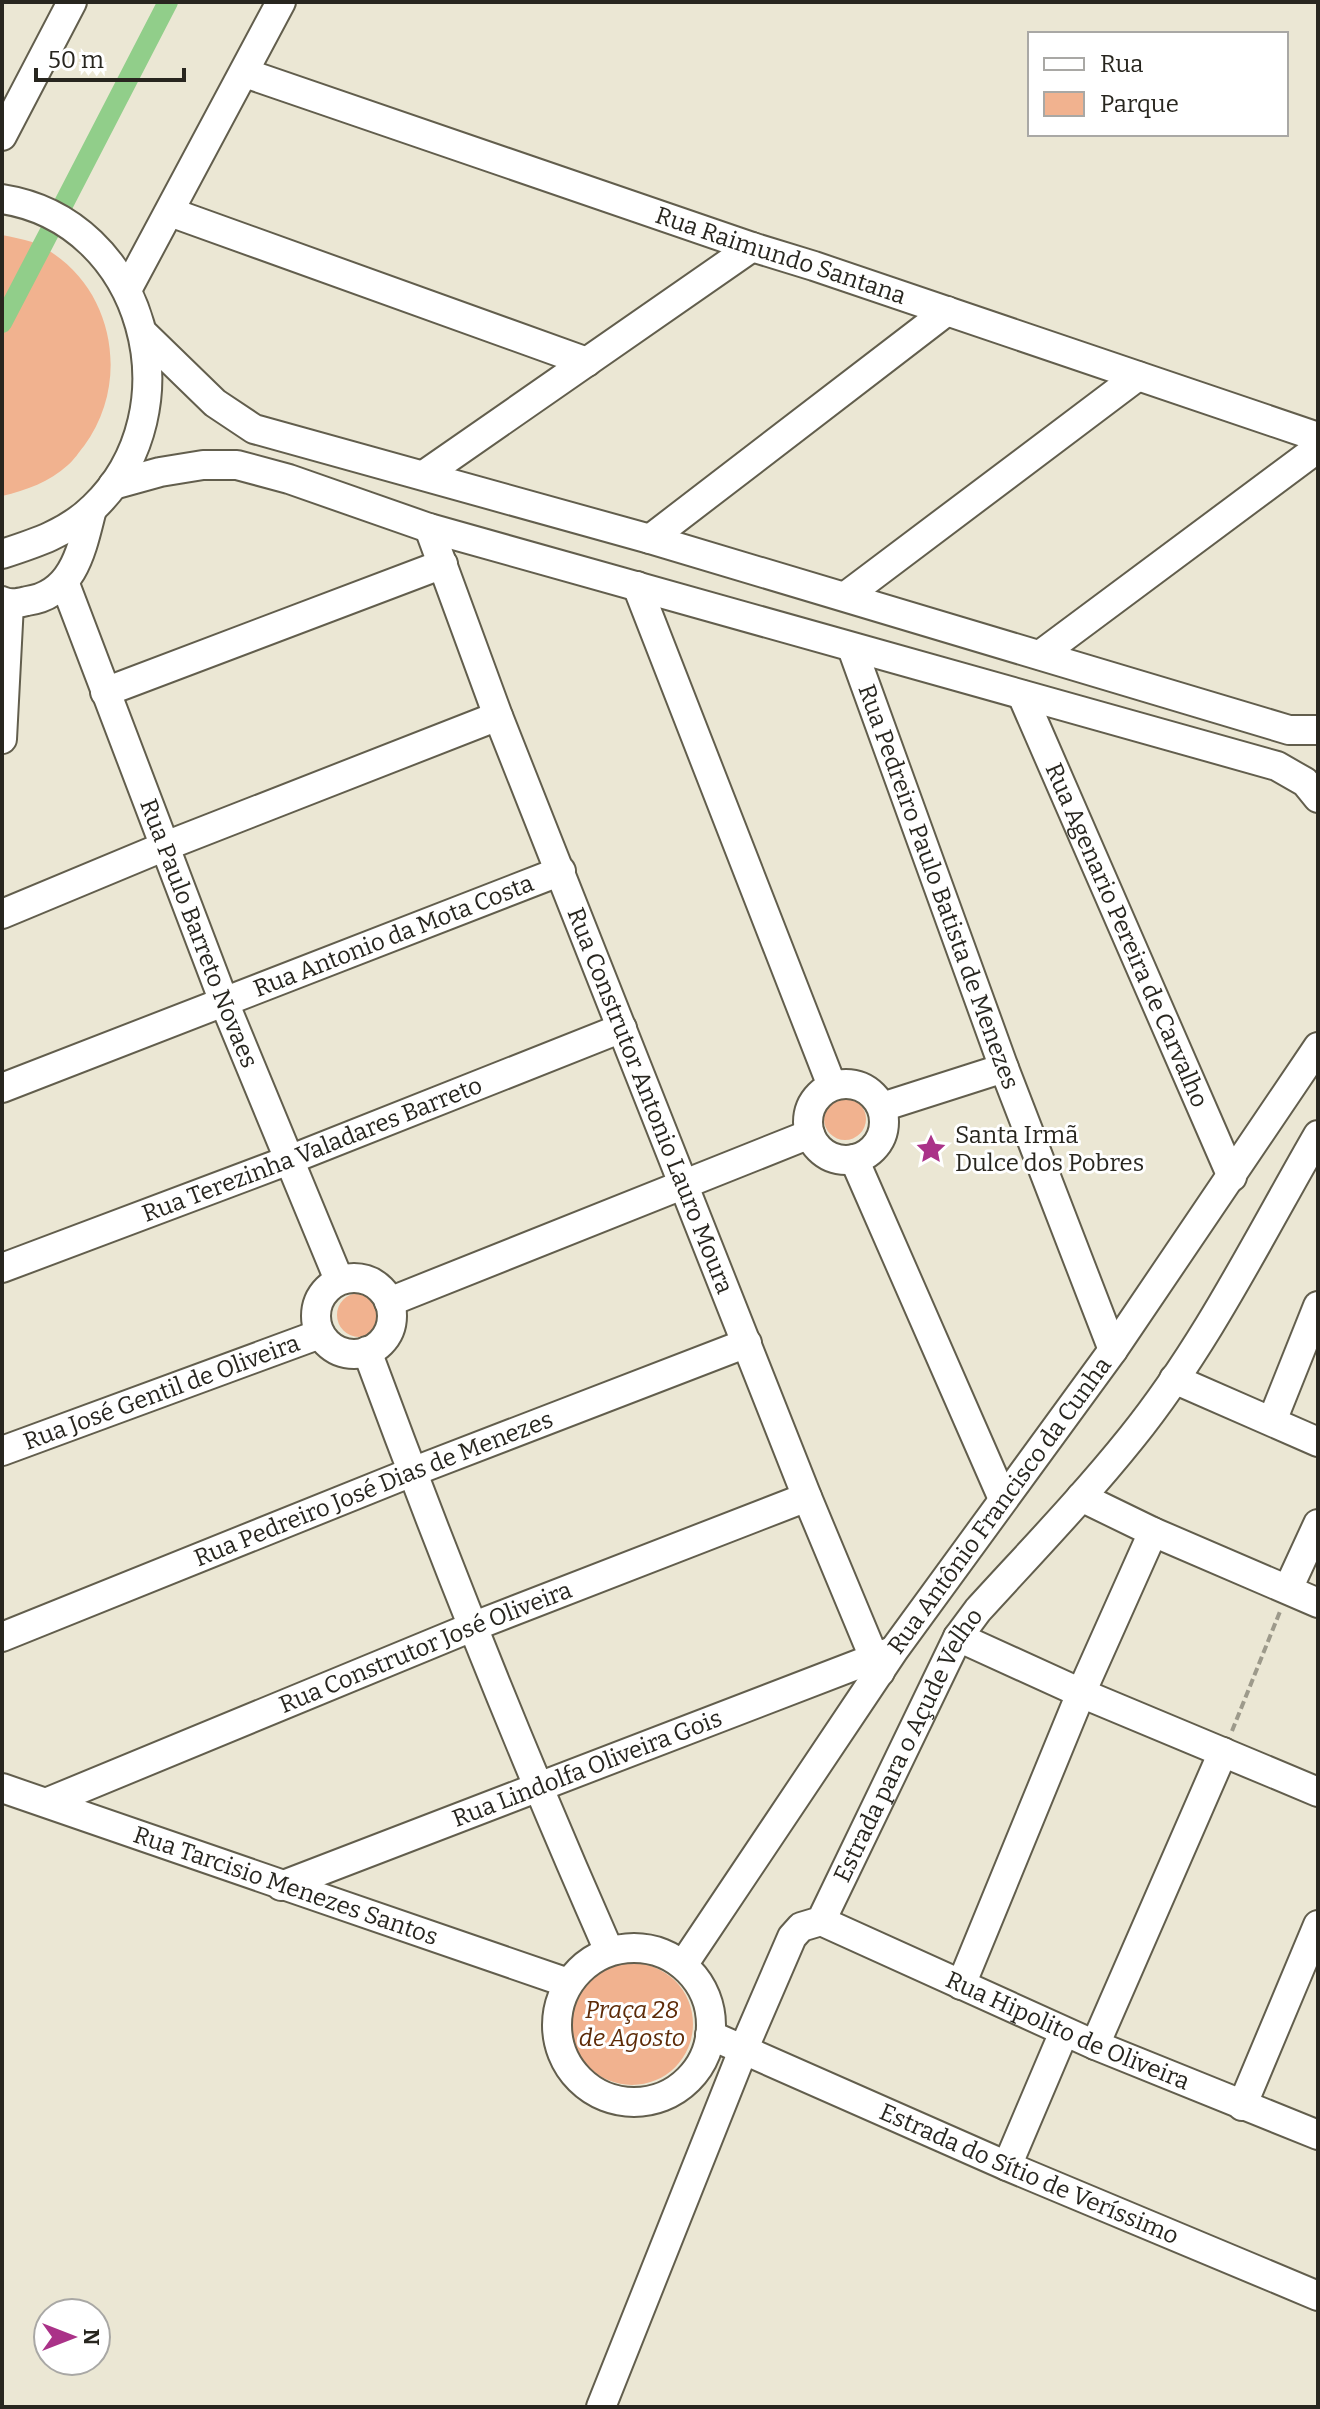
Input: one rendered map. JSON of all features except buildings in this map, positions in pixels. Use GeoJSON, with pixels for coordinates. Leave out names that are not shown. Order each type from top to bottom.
{"type":"FeatureCollection","features":[{"type":"Feature","properties":{"kind":"street"},"geometry":{"type":"LineString","coordinates":[[2,136],[72,2]]}},
{"type":"Feature","properties":{"kind":"street"},"geometry":{"type":"LineString","coordinates":[[127,290],[281,2]]}},
{"type":"Feature","properties":{"kind":"street","name":"Rua Raimundo Santana"},"geometry":{"type":"LineString","coordinates":[[245,73],[1318,437]]}},
{"type":"Feature","properties":{"kind":"street"},"geometry":{"type":"LineString","coordinates":[[2,199],[19,202],[62,221],[99,251],[127,290],[144,334],[149,387],[138,439],[113,485],[92,509],[48,539],[2,554]]}},
{"type":"Feature","properties":{"kind":"street"},"geometry":{"type":"LineString","coordinates":[[170,212],[587,362]]}},
{"type":"Feature","properties":{"kind":"street"},"geometry":{"type":"LineString","coordinates":[[424,475],[752,247]]}},
{"type":"Feature","properties":{"kind":"street"},"geometry":{"type":"LineString","coordinates":[[650,539],[947,311]]}},
{"type":"Feature","properties":{"kind":"street"},"geometry":{"type":"LineString","coordinates":[[144,334],[215,403],[254,429],[846,596],[1289,730],[1318,730]]}},
{"type":"Feature","properties":{"kind":"street"},"geometry":{"type":"LineString","coordinates":[[846,596],[1138,376]]}},
{"type":"Feature","properties":{"kind":"street"},"geometry":{"type":"LineString","coordinates":[[1040,655],[1318,448]]}},
{"type":"Feature","properties":{"kind":"street"},"geometry":{"type":"LineString","coordinates":[[113,485],[189,467],[237,465],[289,479],[429,528],[1277,766],[1305,782],[1318,798]]}},
{"type":"Feature","properties":{"kind":"street"},"geometry":{"type":"LineString","coordinates":[[2,739],[6,602],[41,600],[65,584],[80,554],[92,509]]}},
{"type":"Feature","properties":{"kind":"street","name":"Rua Construtor Antonio Lauro Moura"},"geometry":{"type":"LineString","coordinates":[[429,528],[498,716],[807,1497],[883,1660]]}},
{"type":"Feature","properties":{"kind":"street"},"geometry":{"type":"LineString","coordinates":[[105,692],[443,564]]}},
{"type":"Feature","properties":{"kind":"street","name":"Rua Paulo Barreto Novaes"},"geometry":{"type":"LineString","coordinates":[[65,584],[224,1002],[339,1280]]}},
{"type":"Feature","properties":{"kind":"street"},"geometry":{"type":"LineString","coordinates":[[637,586],[832,1086]]}},
{"type":"Feature","properties":{"kind":"street","name":"Rua Pedreiro Paulo Batista de Menezes"},"geometry":{"type":"LineString","coordinates":[[852,648],[1004,1068],[1113,1350]]}},
{"type":"Feature","properties":{"kind":"street","name":"Rua Agenario Pereira de Carvalho"},"geometry":{"type":"LineString","coordinates":[[1022,695],[1232,1177]]}},
{"type":"Feature","properties":{"kind":"street"},"geometry":{"type":"LineString","coordinates":[[2,914],[163,847],[498,716]]}},
{"type":"Feature","properties":{"kind":"street","name":"Rua Antonio da Mota Costa"},"geometry":{"type":"LineString","coordinates":[[2,1088],[561,871]]}},
{"type":"Feature","properties":{"kind":"street","name":"Rua Terezinha Valadares Barreto"},"geometry":{"type":"LineString","coordinates":[[2,1268],[289,1160],[622,1028]]}},
{"type":"Feature","properties":{"kind":"street","name":"Rua Antônio Francisco da Cunha"},"geometry":{"type":"LineString","coordinates":[[683,1965],[883,1660],[1113,1350],[1318,1047]]}},
{"type":"Feature","properties":{"kind":"street"},"geometry":{"type":"LineString","coordinates":[[882,1107],[1004,1068]]}},
{"type":"Feature","properties":{"kind":"street"},"geometry":{"type":"LineString","coordinates":[[855,1084],[875,1097],[882,1107],[884,1129],[880,1140],[873,1149],[854,1159],[832,1157],[815,1144],[810,1134],[810,1111],[822,1092],[832,1086],[855,1084]]}},
{"type":"Feature","properties":{"kind":"street"},"geometry":{"type":"LineString","coordinates":[[389,1302],[810,1134]]}},
{"type":"Feature","properties":{"kind":"street","name":"Estrada para o Açude Velho"},"geometry":{"type":"LineString","coordinates":[[821,1921],[958,1637],[978,1610],[1133,1436],[1174,1379],[1318,1135]]}},
{"type":"Feature","properties":{"kind":"street"},"geometry":{"type":"LineString","coordinates":[[854,1159],[1003,1499]]}},
{"type":"Feature","properties":{"kind":"street"},"geometry":{"type":"LineString","coordinates":[[363,1278],[384,1292],[389,1302],[392,1314],[385,1337],[378,1346],[357,1354],[336,1349],[320,1334],[316,1313],[318,1303],[339,1280],[363,1278]]}},
{"type":"Feature","properties":{"kind":"street"},"geometry":{"type":"LineString","coordinates":[[1272,1421],[1318,1306]]}},
{"type":"Feature","properties":{"kind":"street","name":"Rua José Gentil de Oliveira"},"geometry":{"type":"LineString","coordinates":[[2,1451],[320,1334]]}},
{"type":"Feature","properties":{"kind":"street","name":"Rua Pedreiro José Dias de Menezes"},"geometry":{"type":"LineString","coordinates":[[2,1637],[412,1472],[747,1343]]}},
{"type":"Feature","properties":{"kind":"street"},"geometry":{"type":"LineString","coordinates":[[367,1351],[537,1789],[609,1951]]}},
{"type":"Feature","properties":{"kind":"street"},"geometry":{"type":"LineString","coordinates":[[1174,1379],[1318,1442]]}},
{"type":"Feature","properties":{"kind":"street","name":"Rua Construtor José Oliveira"},"geometry":{"type":"LineString","coordinates":[[48,1802],[472,1627],[807,1497]]}},
{"type":"Feature","properties":{"kind":"street"},"geometry":{"type":"LineString","coordinates":[[1081,1497],[1153,1532],[1318,1603]]}},
{"type":"Feature","properties":{"kind":"street"},"geometry":{"type":"LineString","coordinates":[[1288,1589],[1318,1524]]}},
{"type":"Feature","properties":{"kind":"street"},"geometry":{"type":"LineString","coordinates":[[961,1985],[1081,1693],[1153,1532]]}},
{"type":"Feature","properties":{"kind":"street"},"geometry":{"type":"LineString","coordinates":[[958,1637],[1081,1693],[1318,1792]]}},
{"type":"Feature","properties":{"kind":"street","name":"Rua Lindolfa Oliveira Gois"},"geometry":{"type":"LineString","coordinates":[[281,1886],[883,1660]]}},
{"type":"Feature","properties":{"kind":"street"},"geometry":{"type":"LineString","coordinates":[[1095,2045],[1223,1752]]}},
{"type":"Feature","properties":{"kind":"street","name":"Rua Tarcisio Menezes Santos"},"geometry":{"type":"LineString","coordinates":[[2,1788],[568,1983]]}},
{"type":"Feature","properties":{"kind":"street"},"geometry":{"type":"LineString","coordinates":[[601,2407],[744,2048],[792,1937],[801,1927],[821,1921]]}},
{"type":"Feature","properties":{"kind":"street","name":"Rua Hipolito de Oliveira"},"geometry":{"type":"LineString","coordinates":[[821,1921],[1064,2032],[1318,2135]]}},
{"type":"Feature","properties":{"kind":"street"},"geometry":{"type":"LineString","coordinates":[[1242,2106],[1318,1925]]}},
{"type":"Feature","properties":{"kind":"street"},"geometry":{"type":"LineString","coordinates":[[635,1947],[660,1952],[683,1965],[706,1997],[711,2016],[710,2035],[703,2060],[689,2080],[668,2095],[644,2102],[619,2102],[596,2093],[576,2077],[562,2056],[556,2032],[558,2007],[568,1983],[586,1964],[609,1951],[635,1947]]}},
{"type":"Feature","properties":{"kind":"street"},"geometry":{"type":"LineString","coordinates":[[1007,2166],[1064,2032]]}},
{"type":"Feature","properties":{"kind":"street","name":"Estrada do Sítio de Veríssimo"},"geometry":{"type":"LineString","coordinates":[[710,2035],[1007,2166],[1318,2296]]}},
{"type":"Feature","properties":{"kind":"path"},"geometry":{"type":"LineString","coordinates":[[1223,1752],[1288,1589]]}},
{"type":"Feature","properties":{"kind":"green space"},"geometry":{"type":"Polygon","coordinates":[[[2,235],[32,242],[59,258],[81,279],[97,304],[107,332],[111,361],[108,391],[99,419],[84,446],[61,471],[45,481],[2,496],[2,235]]]}},
{"type":"Feature","properties":{"kind":"green space"},"geometry":{"type":"Polygon","coordinates":[[[845,1098],[860,1104],[866,1119],[860,1134],[845,1140],[830,1134],[824,1119],[830,1104],[845,1098]]]}},
{"type":"Feature","properties":{"kind":"green space"},"geometry":{"type":"Polygon","coordinates":[[[359,1293],[375,1299],[381,1315],[375,1331],[359,1337],[343,1331],[337,1315],[343,1299],[359,1293]]]}},
{"type":"Feature","properties":{"kind":"green space","name":"Praça 28 de Agosto"},"geometry":{"type":"Polygon","coordinates":[[[632,1963],[655,1968],[675,1981],[688,2001],[693,2024],[688,2047],[675,2067],[655,2080],[632,2085],[609,2080],[589,2067],[576,2047],[571,2024],[576,2001],[589,1981],[609,1968],[632,1963]]]}},
{"type":"Feature","properties":{"kind":"waterway"},"geometry":{"type":"LineString","coordinates":[[62,207],[168,2]]}},
{"type":"Feature","properties":{"kind":"waterway"},"geometry":{"type":"LineString","coordinates":[[2,323],[51,229]]}},
{"type":"Feature","properties":{"kind":"place","name":"Santa Irmã Dulce dos Pobres"},"geometry":{"type":"Point","coordinates":[931,1149]}}]}
